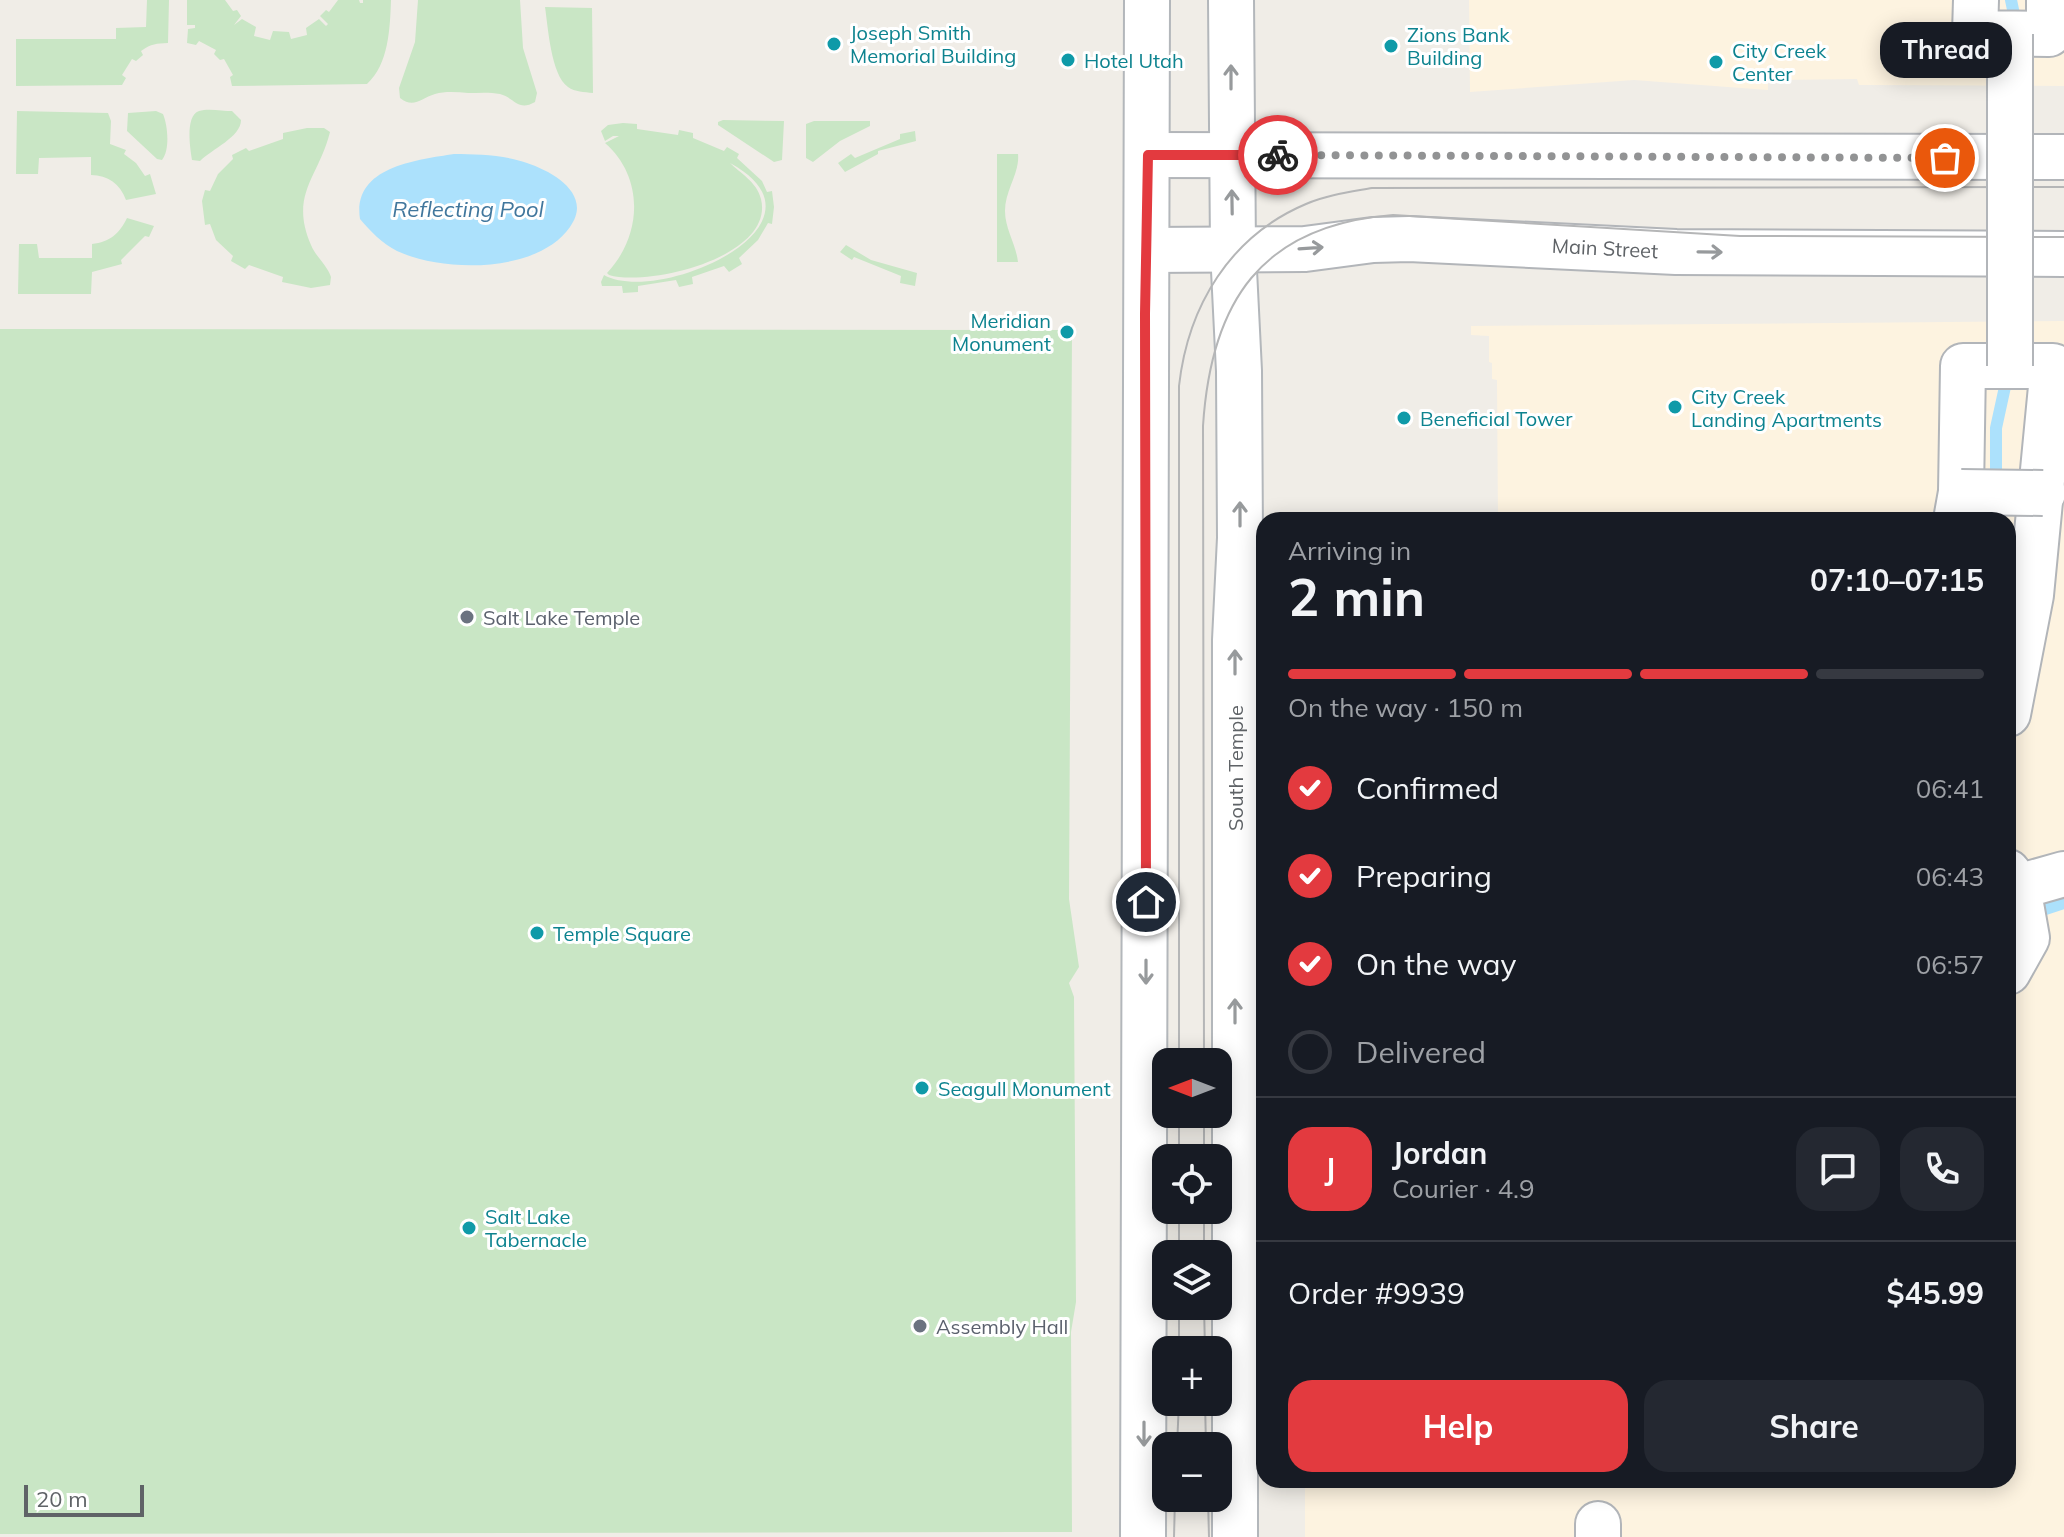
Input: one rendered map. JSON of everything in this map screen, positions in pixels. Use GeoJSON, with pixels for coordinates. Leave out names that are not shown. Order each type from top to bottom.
{"type":"FeatureCollection","features":[{"type":"Feature","properties":{"kind":"street"},"geometry":{"type":"LineString","coordinates":[[1143,1537],[1147,0]]}},
{"type":"Feature","properties":{"kind":"street","name":"South Temple"},"geometry":{"type":"LineString","coordinates":[[1231,0],[1231,154],[1239,371],[1240,523],[1235,640],[1235,1537]]}},
{"type":"Feature","properties":{"kind":"street"},"geometry":{"type":"LineString","coordinates":[[2012,15],[2008,366],[2031,504],[2016,619]]}},
{"type":"Feature","properties":{"kind":"street"},"geometry":{"type":"LineString","coordinates":[[1148,155],[2064,157]]}},
{"type":"Feature","properties":{"kind":"street","name":"Main Street"},"geometry":{"type":"LineString","coordinates":[[1147,250],[1305,249],[1373,240],[1409,239],[1676,252],[2064,254]]}},
{"type":"Feature","properties":{"kind":"street"},"geometry":{"type":"LineString","coordinates":[[2016,638],[2031,595],[2043,493],[2053,366],[1963,366],[1962,511],[2043,493]]}},
{"type":"Feature","properties":{"kind":"street"},"geometry":{"type":"LineString","coordinates":[[2016,880],[2064,874]]}},
{"type":"Feature","properties":{"kind":"street"},"geometry":{"type":"LineString","coordinates":[[2016,892],[2027,938],[2016,958]]}},
{"type":"Feature","properties":{"kind":"shaded area","name":"City Creek Center"},"geometry":{"type":"Polygon","coordinates":[[[1469,0],[2064,0],[2064,86],[1859,85],[1857,79],[1768,80],[1768,90],[1634,80],[1470,92],[1469,0]]]}},
{"type":"Feature","properties":{"kind":"shaded area"},"geometry":{"type":"Polygon","coordinates":[[[2064,321],[2064,1537],[1305,1537],[1305,1488],[2016,1488],[2016,512],[1498,512],[1497,380],[1492,379],[1489,336],[1471,335],[1471,326],[2064,321]]]}},
{"type":"Feature","properties":{"kind":"green space"},"geometry":{"type":"Polygon","coordinates":[[[147,0],[169,0],[168,43],[154,44],[141,51],[143,55],[136,61],[132,59],[122,75],[126,78],[122,85],[16,86],[16,39],[116,39],[116,28],[146,27],[147,0]]]}},
{"type":"Feature","properties":{"kind":"green space"},"geometry":{"type":"Polygon","coordinates":[[[187,0],[225,0],[241,16],[234,25],[242,19],[256,27],[254,36],[270,40],[273,31],[289,32],[291,39],[307,35],[306,28],[319,19],[326,26],[328,24],[320,16],[326,10],[329,12],[338,0],[359,0],[363,3],[363,0],[391,0],[387,45],[380,66],[367,84],[232,86],[230,77],[233,75],[224,59],[220,60],[214,54],[216,50],[199,41],[196,45],[187,43],[188,29],[195,28],[195,25],[187,25],[187,0]]]}},
{"type":"Feature","properties":{"kind":"green space"},"geometry":{"type":"Polygon","coordinates":[[[418,0],[520,0],[523,48],[537,93],[535,102],[524,106],[500,94],[488,93],[443,92],[414,103],[400,98],[399,88],[415,42],[418,0]]]}},
{"type":"Feature","properties":{"kind":"green space"},"geometry":{"type":"Polygon","coordinates":[[[545,7],[592,8],[593,93],[574,90],[562,81],[551,50],[545,7]]]}},
{"type":"Feature","properties":{"kind":"green space"},"geometry":{"type":"Polygon","coordinates":[[[207,110],[232,111],[241,120],[236,132],[200,161],[192,160],[190,133],[195,114],[207,110]]]}},
{"type":"Feature","properties":{"kind":"green space"},"geometry":{"type":"Polygon","coordinates":[[[17,111],[108,113],[111,121],[110,144],[126,150],[124,154],[136,163],[145,176],[150,174],[156,194],[126,200],[113,182],[91,175],[91,157],[39,158],[38,174],[16,174],[17,111]]]}},
{"type":"Feature","properties":{"kind":"green space"},"geometry":{"type":"Polygon","coordinates":[[[156,111],[163,114],[167,131],[162,160],[157,159],[127,131],[128,113],[156,111]]]}},
{"type":"Feature","properties":{"kind":"green space"},"geometry":{"type":"Polygon","coordinates":[[[723,120],[784,121],[782,160],[774,162],[718,125],[723,120]]]}},
{"type":"Feature","properties":{"kind":"green space"},"geometry":{"type":"Polygon","coordinates":[[[814,121],[870,121],[870,126],[840,141],[813,162],[806,158],[806,124],[814,121]]]}},
{"type":"Feature","properties":{"kind":"green space"},"geometry":{"type":"Polygon","coordinates":[[[637,124],[637,129],[678,135],[679,130],[693,133],[693,138],[724,151],[727,147],[739,154],[737,158],[762,181],[767,192],[772,191],[772,224],[768,223],[758,240],[739,258],[742,264],[729,272],[724,266],[692,277],[693,284],[679,287],[676,280],[638,286],[638,292],[623,293],[622,286],[602,286],[604,275],[630,282],[663,279],[698,269],[730,254],[754,233],[765,211],[759,187],[730,163],[752,183],[761,199],[760,219],[749,237],[729,252],[678,272],[627,278],[609,275],[607,273],[627,242],[634,207],[627,173],[605,143],[619,136],[605,141],[601,131],[608,125],[637,124]]]}},
{"type":"Feature","properties":{"kind":"green space"},"geometry":{"type":"Polygon","coordinates":[[[324,128],[330,132],[308,186],[303,212],[311,245],[331,277],[330,285],[311,288],[282,282],[283,277],[249,265],[245,269],[231,261],[233,256],[216,240],[210,224],[205,225],[202,201],[205,190],[210,191],[218,174],[233,159],[232,155],[246,148],[249,151],[283,139],[283,133],[324,128]]]}},
{"type":"Feature","properties":{"kind":"green space"},"geometry":{"type":"Polygon","coordinates":[[[915,131],[916,141],[878,151],[878,154],[845,172],[838,163],[851,154],[855,158],[900,139],[900,134],[915,131]]]}},
{"type":"Feature","properties":{"kind":"green space"},"geometry":{"type":"Polygon","coordinates":[[[997,154],[1018,154],[1005,211],[1018,262],[997,262],[997,154]]]}},
{"type":"Feature","properties":{"kind":"green space"},"geometry":{"type":"Polygon","coordinates":[[[127,218],[154,226],[149,237],[145,236],[121,260],[122,264],[92,272],[91,294],[18,294],[19,244],[37,244],[39,258],[92,258],[92,244],[113,236],[127,218]]]}},
{"type":"Feature","properties":{"kind":"green space"},"geometry":{"type":"Polygon","coordinates":[[[846,245],[871,260],[917,273],[915,286],[900,283],[901,276],[854,257],[852,260],[840,252],[846,245]]]}},
{"type":"Feature","properties":{"kind":"green space","name":"Temple Square"},"geometry":{"type":"Polygon","coordinates":[[[0,329],[1072,330],[1069,899],[1079,967],[1069,983],[1074,997],[1076,1302],[1071,1332],[1072,1532],[0,1534],[0,329]]]}},
{"type":"Feature","properties":{"kind":"water","name":"Reflecting Pool"},"geometry":{"type":"Polygon","coordinates":[[[454,154],[509,158],[548,172],[574,195],[576,215],[570,227],[555,242],[514,261],[464,265],[439,263],[397,251],[377,237],[360,219],[360,202],[366,188],[376,177],[405,163],[454,154]]]}},
{"type":"Feature","properties":{"kind":"waterway"},"geometry":{"type":"LineString","coordinates":[[2011,0],[2016,24]]}},
{"type":"Feature","properties":{"kind":"waterway"},"geometry":{"type":"LineString","coordinates":[[1996,512],[1996,428],[2008,373]]}},
{"type":"Feature","properties":{"kind":"waterway"},"geometry":{"type":"LineString","coordinates":[[2030,914],[2064,903]]}},
{"type":"Feature","properties":{"kind":"tram line"},"geometry":{"type":"LineString","coordinates":[[1179,1048],[1179,386],[1192,328],[1203,302],[1217,277],[1255,235],[1306,204],[1372,188],[2064,187]]}},
{"type":"Feature","properties":{"kind":"tram line"},"geometry":{"type":"LineString","coordinates":[[1204,1048],[1203,426],[1208,382],[1218,342],[1232,307],[1252,278],[1277,253],[1309,235],[1347,222],[1393,215],[1740,236],[2064,237]]}},
{"type":"Feature","properties":{"kind":"tram line"},"geometry":{"type":"LineString","coordinates":[[1179,1128],[1179,1144]]}},
{"type":"Feature","properties":{"kind":"tram line"},"geometry":{"type":"LineString","coordinates":[[1204,1128],[1204,1144]]}},
{"type":"Feature","properties":{"kind":"tram line"},"geometry":{"type":"LineString","coordinates":[[1179,1224],[1179,1240]]}},
{"type":"Feature","properties":{"kind":"tram line"},"geometry":{"type":"LineString","coordinates":[[1204,1224],[1204,1240]]}},
{"type":"Feature","properties":{"kind":"tram line"},"geometry":{"type":"LineString","coordinates":[[1179,1320],[1179,1336]]}},
{"type":"Feature","properties":{"kind":"tram line"},"geometry":{"type":"LineString","coordinates":[[1204,1320],[1205,1336]]}},
{"type":"Feature","properties":{"kind":"tram line"},"geometry":{"type":"LineString","coordinates":[[1178,1416],[1178,1432]]}},
{"type":"Feature","properties":{"kind":"tram line"},"geometry":{"type":"LineString","coordinates":[[1205,1416],[1206,1432]]}},
{"type":"Feature","properties":{"kind":"tram line"},"geometry":{"type":"LineString","coordinates":[[1174,1537],[1175,1512]]}},
{"type":"Feature","properties":{"kind":"tram line"},"geometry":{"type":"LineString","coordinates":[[1208,1512],[1209,1537]]}},
{"type":"Feature","properties":{"kind":"way so far"},"geometry":{"type":"LineString","coordinates":[[1278,155],[1945,158]]}},
{"type":"Feature","properties":{"kind":"place","name":"Joseph Smith Memorial Building"},"geometry":{"type":"Point","coordinates":[834,44]}},
{"type":"Feature","properties":{"kind":"place","name":"Zions Bank Building"},"geometry":{"type":"Point","coordinates":[1391,46]}},
{"type":"Feature","properties":{"kind":"place","name":"Hotel Utah"},"geometry":{"type":"Point","coordinates":[1068,60]}},
{"type":"Feature","properties":{"kind":"place","name":"City Creek Center"},"geometry":{"type":"Point","coordinates":[1716,62]}},
{"type":"Feature","properties":{"kind":"place","name":"Thread"},"geometry":{"type":"Point","coordinates":[1945,158]}},
{"type":"Feature","properties":{"kind":"place","name":"Meridian Monument"},"geometry":{"type":"Point","coordinates":[1067,332]}},
{"type":"Feature","properties":{"kind":"place","name":"City Creek Landing Apartments"},"geometry":{"type":"Point","coordinates":[1675,407]}},
{"type":"Feature","properties":{"kind":"place","name":"Beneficial Tower"},"geometry":{"type":"Point","coordinates":[1404,418]}},
{"type":"Feature","properties":{"kind":"place","name":"Salt Lake Temple"},"geometry":{"type":"Point","coordinates":[467,617]}},
{"type":"Feature","properties":{"kind":"place","name":"Temple Square"},"geometry":{"type":"Point","coordinates":[537,933]}},
{"type":"Feature","properties":{"kind":"place","name":"Seagull Monument"},"geometry":{"type":"Point","coordinates":[922,1088]}},
{"type":"Feature","properties":{"kind":"place","name":"Salt Lake Tabernacle"},"geometry":{"type":"Point","coordinates":[469,1228]}},
{"type":"Feature","properties":{"kind":"place","name":"Assembly Hall"},"geometry":{"type":"Point","coordinates":[920,1326]}},
{"type":"Feature","properties":{"kind":"route"},"geometry":{"type":"LineString","coordinates":[[1146,902],[1145,314],[1148,155],[1278,155]]}}]}
